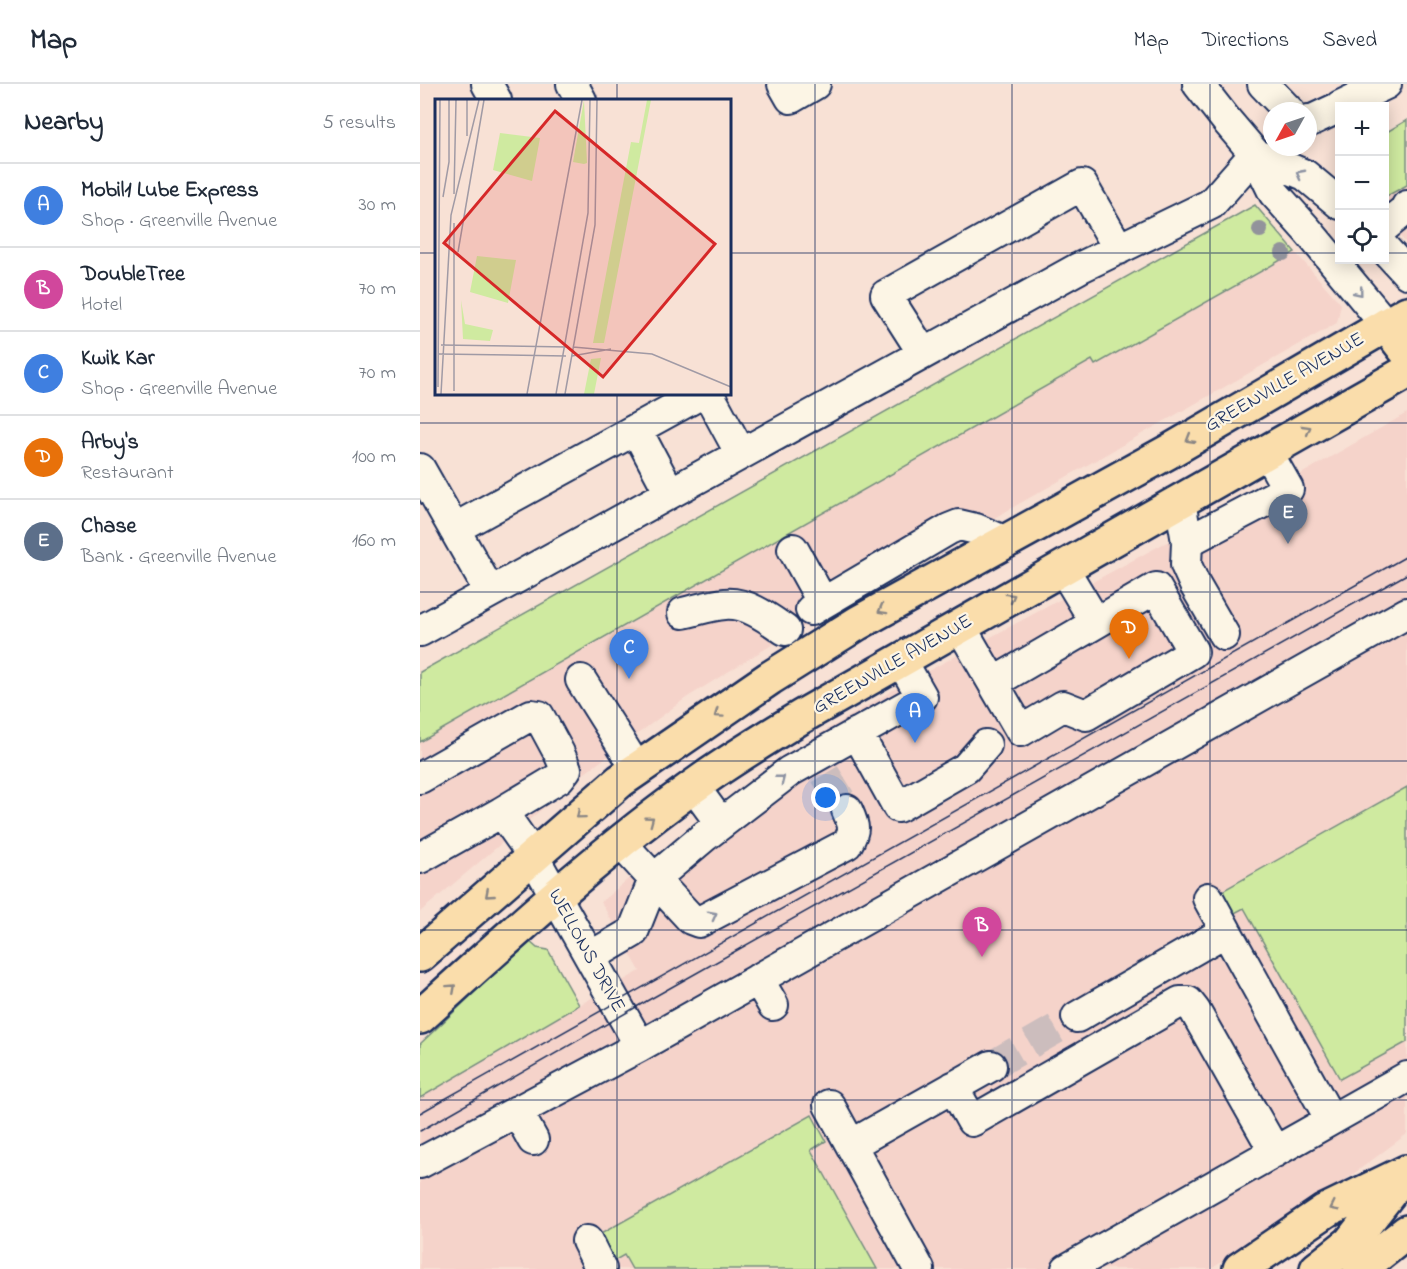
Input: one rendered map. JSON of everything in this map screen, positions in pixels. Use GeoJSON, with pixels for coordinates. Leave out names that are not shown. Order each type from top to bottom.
{"type":"FeatureCollection","features":[{"type":"Feature","properties":{"kind":"main road"},"geometry":{"type":"LineString","coordinates":[[1396,319],[1407,352]]}},
{"type":"Feature","properties":{"kind":"main road","name":"GREENVILLE AVENUE"},"geometry":{"type":"LineString","coordinates":[[420,955],[620,782],[792,664],[934,581],[1168,453],[1396,319]]}},
{"type":"Feature","properties":{"kind":"main road","name":"GREENVILLE AVENUE"},"geometry":{"type":"LineString","coordinates":[[420,1017],[555,896],[620,842],[746,751],[792,722],[1407,372]]}},
{"type":"Feature","properties":{"kind":"main road"},"geometry":{"type":"LineString","coordinates":[[934,581],[960,626]]}},
{"type":"Feature","properties":{"kind":"main road"},"geometry":{"type":"LineString","coordinates":[[1355,1256],[1406,1172]]}},
{"type":"Feature","properties":{"kind":"main road"},"geometry":{"type":"LineString","coordinates":[[1240,1269],[1325,1211],[1406,1172]]}},
{"type":"Feature","properties":{"kind":"main road"},"geometry":{"type":"LineString","coordinates":[[1317,1269],[1355,1256],[1407,1232]]}},
{"type":"Feature","properties":{"kind":"street"},"geometry":{"type":"LineString","coordinates":[[487,84],[495,99]]}},
{"type":"Feature","properties":{"kind":"street"},"geometry":{"type":"LineString","coordinates":[[572,84],[580,99]]}},
{"type":"Feature","properties":{"kind":"street"},"geometry":{"type":"LineString","coordinates":[[783,84],[791,98],[815,84]]}},
{"type":"Feature","properties":{"kind":"street"},"geometry":{"type":"LineString","coordinates":[[1198,84],[1255,154],[1274,193],[1308,231],[1396,319]]}},
{"type":"Feature","properties":{"kind":"street"},"geometry":{"type":"LineString","coordinates":[[1263,84],[1280,102]]}},
{"type":"Feature","properties":{"kind":"street"},"geometry":{"type":"LineString","coordinates":[[1350,102],[1386,84]]}},
{"type":"Feature","properties":{"kind":"street"},"geometry":{"type":"LineString","coordinates":[[1317,118],[1335,109]]}},
{"type":"Feature","properties":{"kind":"street"},"geometry":{"type":"LineString","coordinates":[[1255,154],[1305,175],[1335,200]]}},
{"type":"Feature","properties":{"kind":"street"},"geometry":{"type":"LineString","coordinates":[[420,631],[1079,268],[1211,204],[1255,154]]}},
{"type":"Feature","properties":{"kind":"street"},"geometry":{"type":"LineString","coordinates":[[923,353],[886,294],[1082,185],[1119,249]]}},
{"type":"Feature","properties":{"kind":"street"},"geometry":{"type":"LineString","coordinates":[[1389,223],[1407,206]]}},
{"type":"Feature","properties":{"kind":"street"},"geometry":{"type":"LineString","coordinates":[[1389,253],[1407,273]]}},
{"type":"Feature","properties":{"kind":"street"},"geometry":{"type":"LineString","coordinates":[[454,529],[700,394]]}},
{"type":"Feature","properties":{"kind":"street"},"geometry":{"type":"LineString","coordinates":[[709,394],[741,454]]}},
{"type":"Feature","properties":{"kind":"street"},"geometry":{"type":"LineString","coordinates":[[636,429],[670,493]]}},
{"type":"Feature","properties":{"kind":"street"},"geometry":{"type":"LineString","coordinates":[[1187,542],[1288,489],[1267,452]]}},
{"type":"Feature","properties":{"kind":"street"},"geometry":{"type":"LineString","coordinates":[[420,469],[490,592]]}},
{"type":"Feature","properties":{"kind":"street"},"geometry":{"type":"LineString","coordinates":[[1180,501],[1187,542],[1186,565],[1224,635]]}},
{"type":"Feature","properties":{"kind":"street"},"geometry":{"type":"LineString","coordinates":[[792,664],[784,644],[785,630],[790,623],[803,613],[949,529],[959,525],[976,529],[1006,542]]}},
{"type":"Feature","properties":{"kind":"street"},"geometry":{"type":"LineString","coordinates":[[792,549],[818,612],[824,616],[838,636]]}},
{"type":"Feature","properties":{"kind":"street"},"geometry":{"type":"LineString","coordinates":[[1063,568],[1096,623]]}},
{"type":"Feature","properties":{"kind":"street"},"geometry":{"type":"LineString","coordinates":[[960,626],[993,683],[1021,730],[1063,706],[1086,715],[1193,652],[1156,588],[993,683]]}},
{"type":"Feature","properties":{"kind":"street"},"geometry":{"type":"LineString","coordinates":[[683,613],[735,604],[760,612],[785,630]]}},
{"type":"Feature","properties":{"kind":"street"},"geometry":{"type":"LineString","coordinates":[[420,1163],[640,1046],[758,979],[1141,778],[1378,644],[1407,614]]}},
{"type":"Feature","properties":{"kind":"street"},"geometry":{"type":"LineString","coordinates":[[590,957],[633,932],[654,879],[721,824],[790,771],[820,766],[857,733],[922,697],[901,660]]}},
{"type":"Feature","properties":{"kind":"street"},"geometry":{"type":"LineString","coordinates":[[581,680],[637,770]]}},
{"type":"Feature","properties":{"kind":"street"},"geometry":{"type":"LineString","coordinates":[[420,778],[531,715],[539,716],[566,769],[559,778],[420,858]]}},
{"type":"Feature","properties":{"kind":"street"},"geometry":{"type":"LineString","coordinates":[[792,722],[820,766]]}},
{"type":"Feature","properties":{"kind":"street"},"geometry":{"type":"LineString","coordinates":[[857,733],[898,807],[966,768],[986,745]]}},
{"type":"Feature","properties":{"kind":"street"},"geometry":{"type":"LineString","coordinates":[[694,787],[721,824]]}},
{"type":"Feature","properties":{"kind":"street"},"geometry":{"type":"LineString","coordinates":[[620,842],[691,919],[699,922],[847,844],[854,832],[847,810]]}},
{"type":"Feature","properties":{"kind":"street","name":"WELLONS DRIVE"},"geometry":{"type":"LineString","coordinates":[[502,812],[533,856],[640,1046]]}},
{"type":"Feature","properties":{"kind":"street"},"geometry":{"type":"LineString","coordinates":[[1208,898],[1331,1120]]}},
{"type":"Feature","properties":{"kind":"street"},"geometry":{"type":"LineString","coordinates":[[1077,1017],[1226,932]]}},
{"type":"Feature","properties":{"kind":"street"},"geometry":{"type":"LineString","coordinates":[[758,979],[773,1005]]}},
{"type":"Feature","properties":{"kind":"street"},"geometry":{"type":"LineString","coordinates":[[953,1087],[972,1121],[1180,1002],[1188,1002],[1275,1152]]}},
{"type":"Feature","properties":{"kind":"street"},"geometry":{"type":"LineString","coordinates":[[851,1145],[991,1066]]}},
{"type":"Feature","properties":{"kind":"street"},"geometry":{"type":"LineString","coordinates":[[1067,1269],[1407,1077]]}},
{"type":"Feature","properties":{"kind":"street"},"geometry":{"type":"LineString","coordinates":[[829,1105],[919,1269]]}},
{"type":"Feature","properties":{"kind":"street"},"geometry":{"type":"LineString","coordinates":[[517,1111],[533,1140]]}},
{"type":"Feature","properties":{"kind":"street"},"geometry":{"type":"LineString","coordinates":[[587,1241],[602,1269]]}},
{"type":"Feature","properties":{"kind":"shaded area"},"geometry":{"type":"Polygon","coordinates":[[[1407,185],[1407,244],[1389,224],[1389,194],[1407,185]]]}},
{"type":"Feature","properties":{"kind":"shaded area"},"geometry":{"type":"Polygon","coordinates":[[[1295,252],[1341,304],[1337,323],[799,629],[686,698],[585,773],[420,912],[420,742],[1092,360],[1096,365],[1295,252]]]}},
{"type":"Feature","properties":{"kind":"shaded area"},"geometry":{"type":"Polygon","coordinates":[[[1407,413],[1407,1134],[1321,1198],[1211,1269],[420,1269],[420,1097],[640,971],[601,902],[678,837],[776,760],[895,689],[1161,545],[1268,493],[1407,413]]]}},
{"type":"Feature","properties":{"kind":"green space"},"geometry":{"type":"Polygon","coordinates":[[[1407,120],[1407,185],[1389,195],[1389,156],[1389,131],[1407,120]]]}},
{"type":"Feature","properties":{"kind":"green space"},"geometry":{"type":"Polygon","coordinates":[[[1255,205],[1295,252],[1095,365],[1092,360],[420,742],[420,672],[1255,205]]]}},
{"type":"Feature","properties":{"kind":"green space"},"geometry":{"type":"Polygon","coordinates":[[[1407,787],[1407,1042],[1340,1079],[1244,908],[1227,917],[1215,895],[1407,787]]]}},
{"type":"Feature","properties":{"kind":"green space"},"geometry":{"type":"Polygon","coordinates":[[[529,941],[537,948],[548,950],[579,1005],[420,1098],[420,1044],[529,941]]]}},
{"type":"Feature","properties":{"kind":"green space"},"geometry":{"type":"Polygon","coordinates":[[[812,1115],[826,1141],[811,1150],[877,1269],[632,1269],[624,1255],[612,1262],[597,1236],[812,1115]]]}},
{"type":"Feature","properties":{"kind":"tunnel"},"geometry":{"type":"LineString","coordinates":[[825,774],[847,810]]}},
{"type":"Feature","properties":{"kind":"tunnel"},"geometry":{"type":"LineString","coordinates":[[991,1066],[1077,1017]]}},
{"type":"Feature","properties":{"kind":"tram line"},"geometry":{"type":"LineString","coordinates":[[420,1113],[1407,556]]}},
{"type":"Feature","properties":{"kind":"tram line"},"geometry":{"type":"LineString","coordinates":[[420,1131],[1407,574]]}},
{"type":"Feature","properties":{"kind":"place","name":"Chase"},"geometry":{"type":"Point","coordinates":[1288,544]}},
{"type":"Feature","properties":{"kind":"place","name":"Arby's"},"geometry":{"type":"Point","coordinates":[1129,659]}},
{"type":"Feature","properties":{"kind":"place","name":"Kwik Kar"},"geometry":{"type":"Point","coordinates":[629,679]}},
{"type":"Feature","properties":{"kind":"place","name":"Mobil1 Lube Express"},"geometry":{"type":"Point","coordinates":[915,743]}},
{"type":"Feature","properties":{"kind":"place","name":"DoubleTree"},"geometry":{"type":"Point","coordinates":[982,957]}}]}
